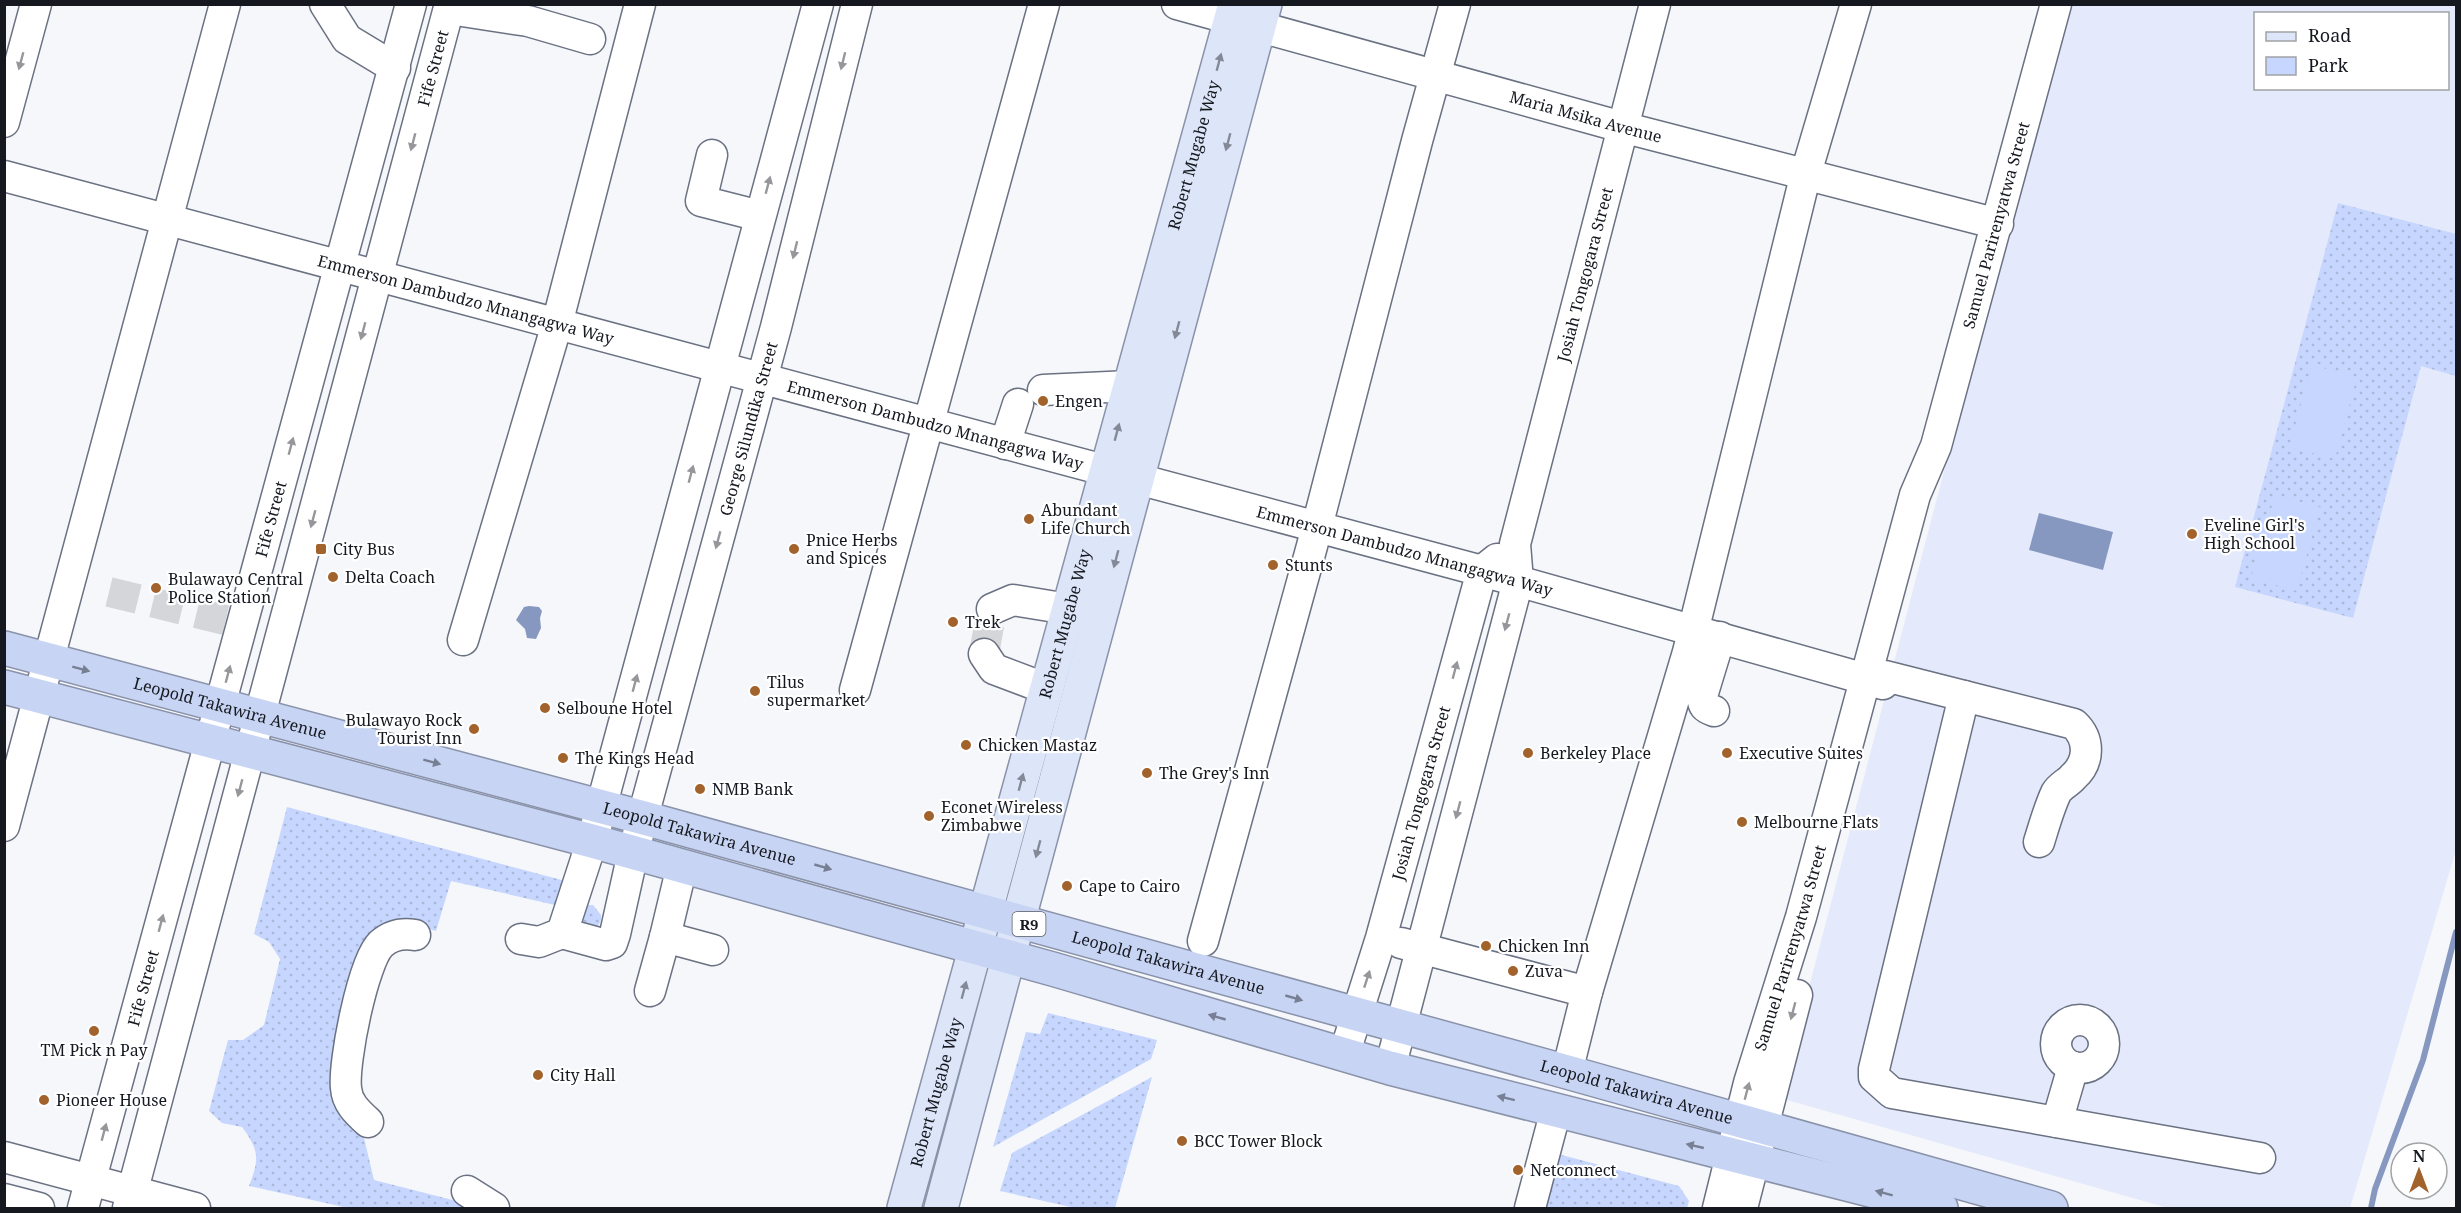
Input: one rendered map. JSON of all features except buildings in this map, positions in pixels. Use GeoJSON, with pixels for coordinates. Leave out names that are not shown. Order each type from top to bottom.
{"type":"FeatureCollection","features":[{"type":"Feature","properties":{"kind":"highway","name":"Leopold Takawira Avenue"},"geometry":{"type":"LineString","coordinates":[[4,648],[644,818],[1567,1072],[2051,1209]]}},
{"type":"Feature","properties":{"kind":"highway","name":"Leopold Takawira Avenue"},"geometry":{"type":"LineString","coordinates":[[4,687],[592,841],[975,947],[1390,1068],[1941,1209]]}},
{"type":"Feature","properties":{"kind":"main road","name":"Robert Mugabe Way"},"geometry":{"type":"LineString","coordinates":[[904,1209],[1068,609],[1122,475],[1130,386],[1247,14]]}},
{"type":"Feature","properties":{"kind":"main road","name":"Robert Mugabe Way"},"geometry":{"type":"LineString","coordinates":[[941,1209],[1018,921],[1122,475],[1247,14]]}},
{"type":"Feature","properties":{"kind":"street"},"geometry":{"type":"LineString","coordinates":[[4,122],[36,4]]}},
{"type":"Feature","properties":{"kind":"street"},"geometry":{"type":"LineString","coordinates":[[4,826],[225,4]]}},
{"type":"Feature","properties":{"kind":"street"},"geometry":{"type":"LineString","coordinates":[[325,4],[347,39],[395,68]]}},
{"type":"Feature","properties":{"kind":"street","name":"Fife Street"},"geometry":{"type":"LineString","coordinates":[[87,1195],[411,4]]}},
{"type":"Feature","properties":{"kind":"street"},"geometry":{"type":"LineString","coordinates":[[463,639],[557,324],[640,4]]}},
{"type":"Feature","properties":{"kind":"street"},"geometry":{"type":"LineString","coordinates":[[521,939],[539,942],[562,933],[592,841],[818,4]]}},
{"type":"Feature","properties":{"kind":"street","name":"George Silundika Street"},"geometry":{"type":"LineString","coordinates":[[562,933],[606,945],[612,943],[633,853],[762,379],[857,4]]}},
{"type":"Feature","properties":{"kind":"street"},"geometry":{"type":"LineString","coordinates":[[855,690],[1044,4]]}},
{"type":"Feature","properties":{"kind":"street","name":"Maria Msika Avenue"},"geometry":{"type":"LineString","coordinates":[[1177,4],[1247,14],[1436,75],[1622,127],[1998,224]]}},
{"type":"Feature","properties":{"kind":"street"},"geometry":{"type":"LineString","coordinates":[[1203,941],[1317,527],[1455,4]]}},
{"type":"Feature","properties":{"kind":"street","name":"Josiah Tongogara Street"},"geometry":{"type":"LineString","coordinates":[[1390,1068],[1518,581],[1515,544],[1655,4]]}},
{"type":"Feature","properties":{"kind":"street"},"geometry":{"type":"LineString","coordinates":[[1567,1072],[1587,992],[1707,633],[1806,173],[1856,4]]}},
{"type":"Feature","properties":{"kind":"street","name":"Samuel Parirenyatwa Street"},"geometry":{"type":"LineString","coordinates":[[1718,1209],[1742,1158],[1801,917],[1878,679],[1934,491],[1936,446],[2056,4]]}},
{"type":"Feature","properties":{"kind":"street"},"geometry":{"type":"LineString","coordinates":[[450,7],[528,21],[590,39]]}},
{"type":"Feature","properties":{"kind":"street","name":"Fife Street"},"geometry":{"type":"LineString","coordinates":[[130,1200],[450,7]]}},
{"type":"Feature","properties":{"kind":"street"},"geometry":{"type":"LineString","coordinates":[[712,155],[701,201],[760,216]]}},
{"type":"Feature","properties":{"kind":"street","name":"Emmerson Dambudzo Mnangagwa Way"},"geometry":{"type":"LineString","coordinates":[[4,176],[1878,679],[1964,696],[2074,724],[2084,735],[2086,752],[2083,764],[2076,776],[2058,790],[2039,842]]}},
{"type":"Feature","properties":{"kind":"street"},"geometry":{"type":"LineString","coordinates":[[1005,444],[1031,397],[1130,386]]}},
{"type":"Feature","properties":{"kind":"street"},"geometry":{"type":"LineString","coordinates":[[1482,571],[1515,544]]}},
{"type":"Feature","properties":{"kind":"street","name":"Josiah Tongogara Street"},"geometry":{"type":"LineString","coordinates":[[1344,1055],[1381,938],[1482,571]]}},
{"type":"Feature","properties":{"kind":"street"},"geometry":{"type":"LineString","coordinates":[[992,609],[1013,600],[1068,609]]}},
{"type":"Feature","properties":{"kind":"street"},"geometry":{"type":"LineString","coordinates":[[1707,633],[1702,696],[1706,709],[1714,711]]}},
{"type":"Feature","properties":{"kind":"street"},"geometry":{"type":"LineString","coordinates":[[984,654],[994,669],[1047,689]]}},
{"type":"Feature","properties":{"kind":"street"},"geometry":{"type":"LineString","coordinates":[[1964,696],[1874,1069],[1874,1077],[1892,1093],[2260,1158]]}},
{"type":"Feature","properties":{"kind":"street"},"geometry":{"type":"LineString","coordinates":[[650,992],[682,866]]}},
{"type":"Feature","properties":{"kind":"street"},"geometry":{"type":"LineString","coordinates":[[368,1122],[352,1107],[346,1089],[346,1067],[367,966],[381,944],[400,933],[415,935]]}},
{"type":"Feature","properties":{"kind":"street"},"geometry":{"type":"LineString","coordinates":[[665,937],[713,950]]}},
{"type":"Feature","properties":{"kind":"street"},"geometry":{"type":"LineString","coordinates":[[1381,938],[1587,992]]}},
{"type":"Feature","properties":{"kind":"street"},"geometry":{"type":"LineString","coordinates":[[2057,1122],[2073,1067]]}},
{"type":"Feature","properties":{"kind":"street"},"geometry":{"type":"LineString","coordinates":[[1530,1209],[1556,1110]]}},
{"type":"Feature","properties":{"kind":"street"},"geometry":{"type":"LineString","coordinates":[[4,1157],[87,1195],[195,1209]]}},
{"type":"Feature","properties":{"kind":"street","name":"Samuel Parirenyatwa Street"},"geometry":{"type":"LineString","coordinates":[[1742,1158],[1742,1209]]}},
{"type":"Feature","properties":{"kind":"street"},"geometry":{"type":"LineString","coordinates":[[467,1191],[494,1209]]}},
{"type":"Feature","properties":{"kind":"street"},"geometry":{"type":"LineString","coordinates":[[4,1199],[39,1209]]}},
{"type":"Feature","properties":{"kind":"shaded area","name":"Eveline Girl's High School"},"geometry":{"type":"Polygon","coordinates":[[[2066,5],[2456,5],[2456,850],[2350,1208],[2168,1208],[1780,1098],[2066,5]]]}},
{"type":"Feature","properties":{"kind":"shaded area"},"geometry":{"type":"Polygon","coordinates":[[[2039,513],[2113,532],[2103,570],[2029,550],[2039,513]]]}},
{"type":"Feature","properties":{"kind":"shaded area"},"geometry":{"type":"Polygon","coordinates":[[[524,607],[539,607],[542,611],[541,628],[536,639],[527,638],[525,629],[516,620],[524,607]]]}},
{"type":"Feature","properties":{"kind":"green space"},"geometry":{"type":"Polygon","coordinates":[[[2338,203],[2456,234],[2456,376],[2421,366],[2353,618],[2235,587],[2338,203]]]}},
{"type":"Feature","properties":{"kind":"green space"},"geometry":{"type":"Polygon","coordinates":[[[2312,365],[2357,377],[2335,459],[2289,447],[2312,365]]]}},
{"type":"Feature","properties":{"kind":"green space"},"geometry":{"type":"Polygon","coordinates":[[[2275,495],[2320,507],[2297,591],[2251,578],[2275,495]]]}},
{"type":"Feature","properties":{"kind":"green space"},"geometry":{"type":"Polygon","coordinates":[[[287,807],[573,883],[568,908],[451,881],[436,931],[418,926],[398,928],[334,1092],[346,1122],[364,1138],[374,1180],[484,1208],[348,1208],[249,1186],[256,1162],[252,1143],[242,1127],[222,1123],[209,1111],[228,1040],[243,1040],[264,1025],[280,959],[269,942],[254,934],[287,807]]]}},
{"type":"Feature","properties":{"kind":"green space"},"geometry":{"type":"Polygon","coordinates":[[[584,905],[593,905],[601,915],[600,922],[595,928],[585,930],[576,914],[584,905]]]}},
{"type":"Feature","properties":{"kind":"green space"},"geometry":{"type":"Polygon","coordinates":[[[1048,1013],[1157,1040],[1151,1059],[993,1147],[1026,1032],[1040,1034],[1048,1013]]]}},
{"type":"Feature","properties":{"kind":"green space"},"geometry":{"type":"Polygon","coordinates":[[[1152,1077],[1115,1208],[1075,1208],[1000,1191],[1012,1153],[1152,1077]]]}},
{"type":"Feature","properties":{"kind":"green space"},"geometry":{"type":"Polygon","coordinates":[[[1554,1153],[1679,1186],[1689,1201],[1687,1208],[1539,1208],[1554,1153]]]}},
{"type":"Feature","properties":{"kind":"waterway"},"geometry":{"type":"LineString","coordinates":[[2371,1208],[2375,1189],[2423,1060],[2456,932]]}},
{"type":"Feature","properties":{"kind":"tunnel"},"geometry":{"type":"LineString","coordinates":[[109,592],[242,624]]}},
{"type":"Feature","properties":{"kind":"tunnel"},"geometry":{"type":"LineString","coordinates":[[984,654],[992,609]]}},
{"type":"Feature","properties":{"kind":"place","name":"Engen"},"geometry":{"type":"Point","coordinates":[1043,401]}},
{"type":"Feature","properties":{"kind":"place","name":"Abundant Life Church"},"geometry":{"type":"Point","coordinates":[1029,519]}},
{"type":"Feature","properties":{"kind":"place","name":"Eveline Girl's High School"},"geometry":{"type":"Point","coordinates":[2192,534]}},
{"type":"Feature","properties":{"kind":"place","name":"City Bus"},"geometry":{"type":"Point","coordinates":[321,549]}},
{"type":"Feature","properties":{"kind":"place","name":"Pnice Herbs and Spices"},"geometry":{"type":"Point","coordinates":[794,549]}},
{"type":"Feature","properties":{"kind":"place","name":"Stunts"},"geometry":{"type":"Point","coordinates":[1273,565]}},
{"type":"Feature","properties":{"kind":"place","name":"Delta Coach"},"geometry":{"type":"Point","coordinates":[333,577]}},
{"type":"Feature","properties":{"kind":"place","name":"Bulawayo Central Police Station"},"geometry":{"type":"Point","coordinates":[156,588]}},
{"type":"Feature","properties":{"kind":"place","name":"Trek"},"geometry":{"type":"Point","coordinates":[953,622]}},
{"type":"Feature","properties":{"kind":"place","name":"Tilus supermarket"},"geometry":{"type":"Point","coordinates":[755,691]}},
{"type":"Feature","properties":{"kind":"place","name":"Selboune Hotel"},"geometry":{"type":"Point","coordinates":[545,708]}},
{"type":"Feature","properties":{"kind":"place","name":"Bulawayo Rock Tourist Inn"},"geometry":{"type":"Point","coordinates":[474,729]}},
{"type":"Feature","properties":{"kind":"place","name":"Chicken Mastaz"},"geometry":{"type":"Point","coordinates":[966,745]}},
{"type":"Feature","properties":{"kind":"place","name":"Berkeley Place"},"geometry":{"type":"Point","coordinates":[1528,753]}},
{"type":"Feature","properties":{"kind":"place","name":"Executive Suites"},"geometry":{"type":"Point","coordinates":[1727,753]}},
{"type":"Feature","properties":{"kind":"place","name":"The Kings Head"},"geometry":{"type":"Point","coordinates":[563,758]}},
{"type":"Feature","properties":{"kind":"place","name":"The Grey's Inn"},"geometry":{"type":"Point","coordinates":[1147,773]}},
{"type":"Feature","properties":{"kind":"place","name":"NMB Bank"},"geometry":{"type":"Point","coordinates":[700,789]}},
{"type":"Feature","properties":{"kind":"place","name":"Econet Wireless Zimbabwe"},"geometry":{"type":"Point","coordinates":[929,816]}},
{"type":"Feature","properties":{"kind":"place","name":"Melbourne Flats"},"geometry":{"type":"Point","coordinates":[1742,822]}},
{"type":"Feature","properties":{"kind":"place","name":"Cape to Cairo"},"geometry":{"type":"Point","coordinates":[1067,886]}},
{"type":"Feature","properties":{"kind":"place","name":"Chicken Inn"},"geometry":{"type":"Point","coordinates":[1486,946]}},
{"type":"Feature","properties":{"kind":"place","name":"Zuva"},"geometry":{"type":"Point","coordinates":[1513,971]}},
{"type":"Feature","properties":{"kind":"place","name":"TM Pick n Pay"},"geometry":{"type":"Point","coordinates":[94,1031]}},
{"type":"Feature","properties":{"kind":"place","name":"City Hall"},"geometry":{"type":"Point","coordinates":[538,1075]}},
{"type":"Feature","properties":{"kind":"place","name":"Pioneer House"},"geometry":{"type":"Point","coordinates":[44,1100]}},
{"type":"Feature","properties":{"kind":"place","name":"BCC Tower Block"},"geometry":{"type":"Point","coordinates":[1182,1141]}},
{"type":"Feature","properties":{"kind":"place","name":"Netconnect"},"geometry":{"type":"Point","coordinates":[1518,1170]}}]}
